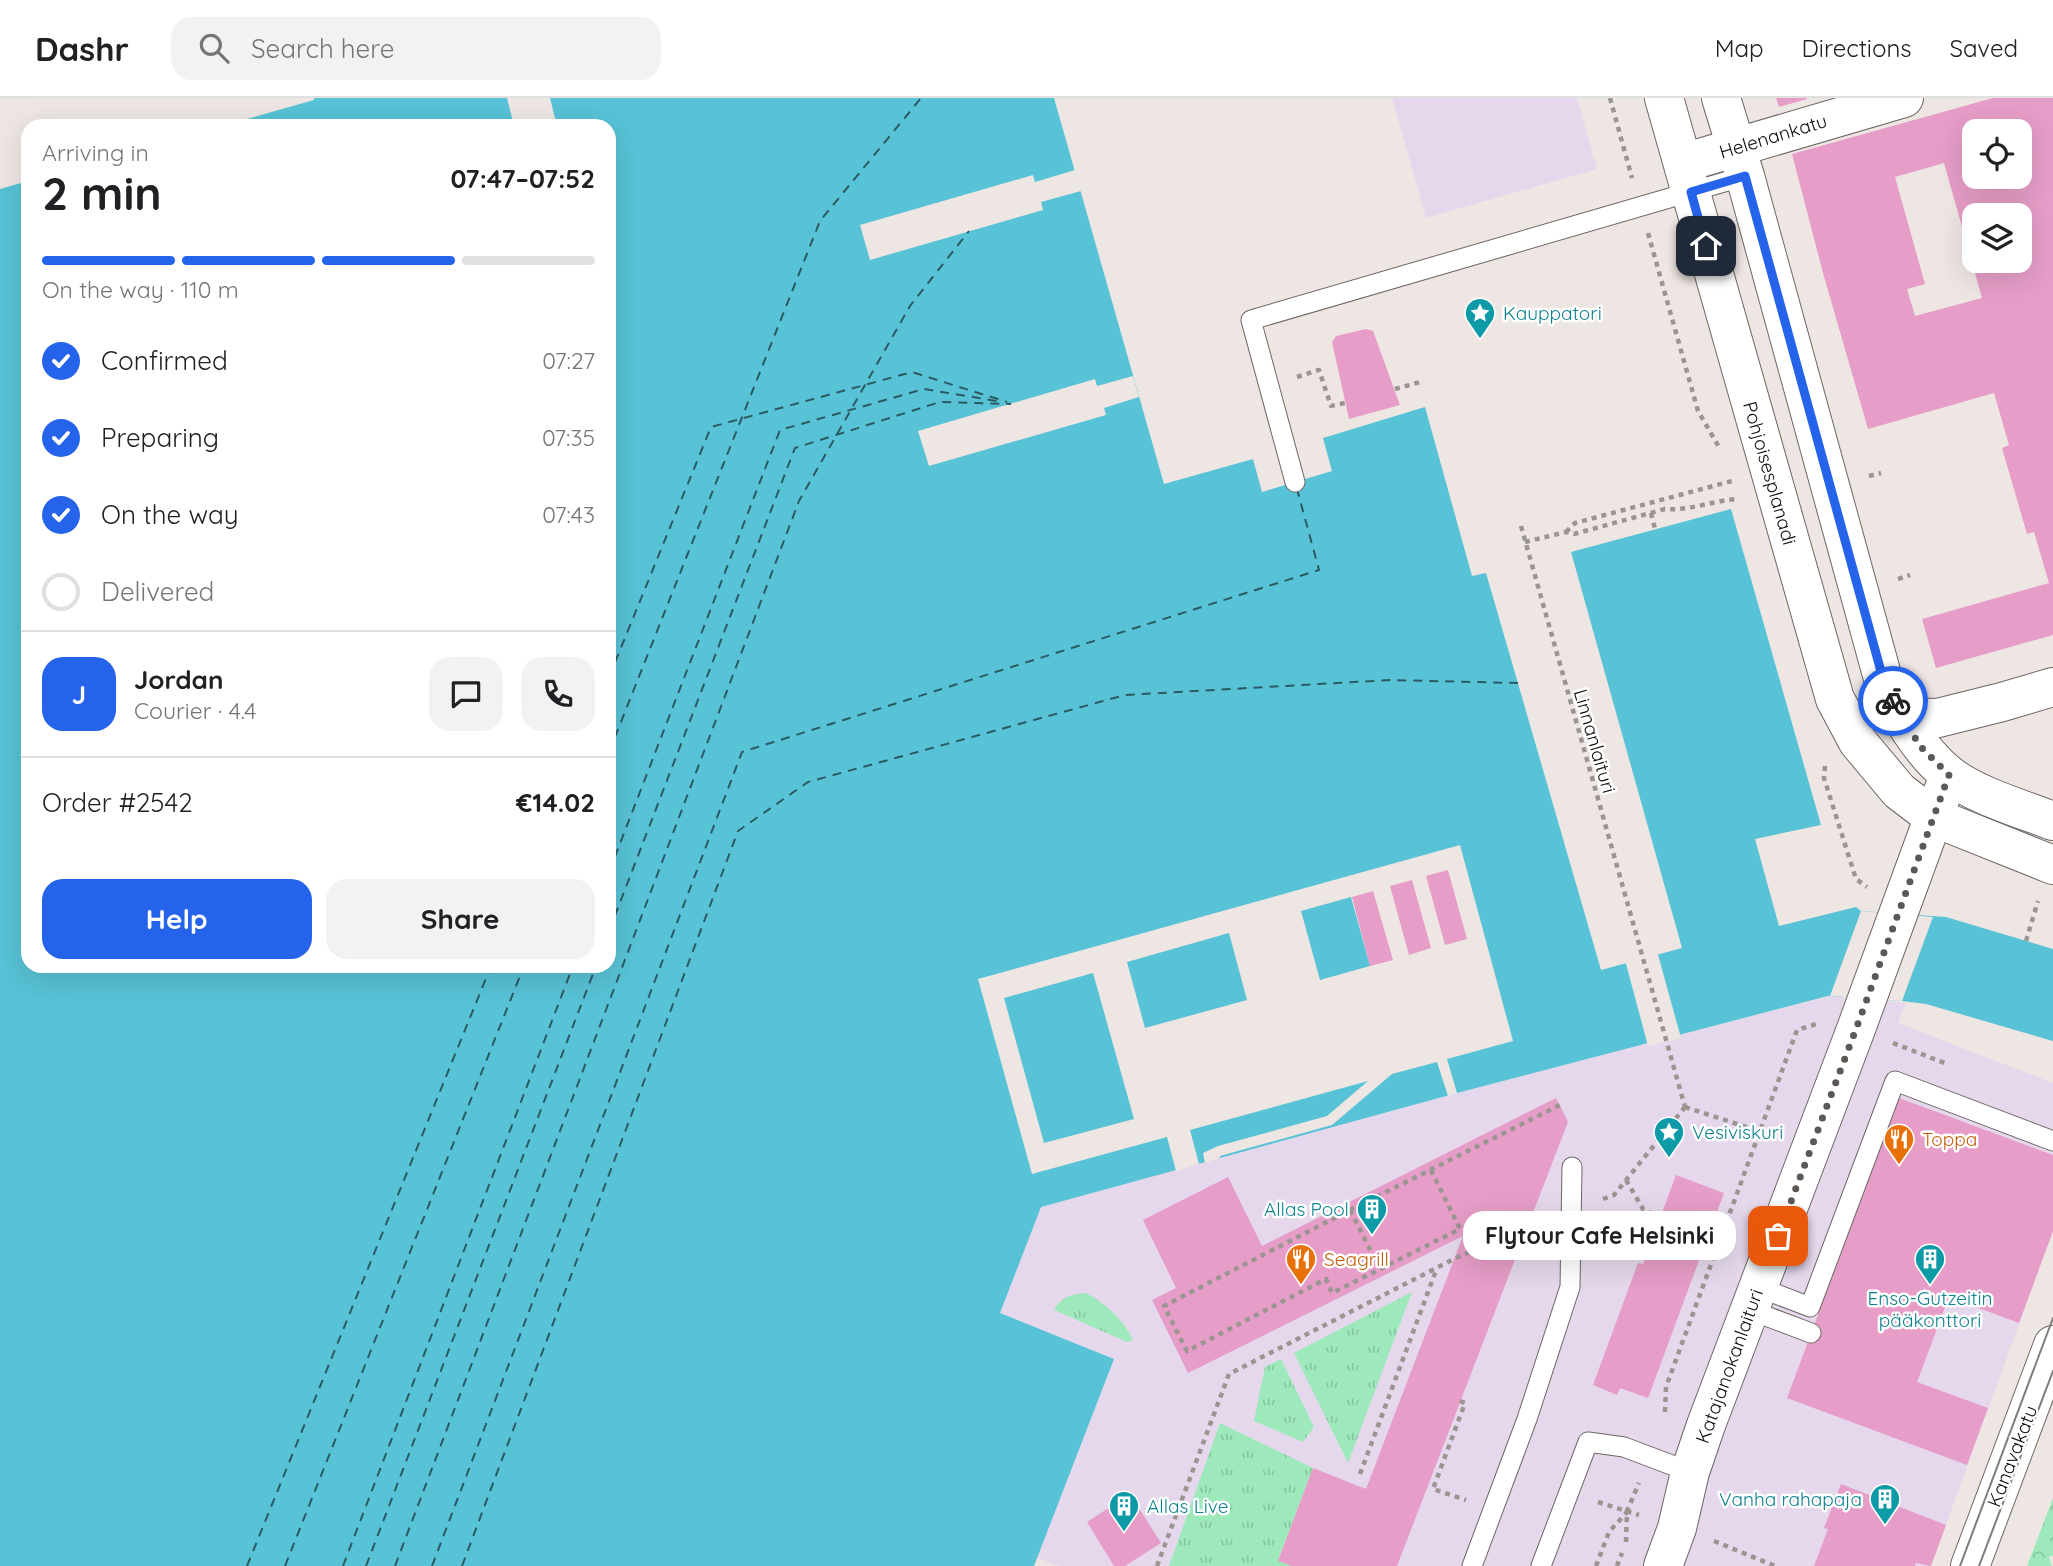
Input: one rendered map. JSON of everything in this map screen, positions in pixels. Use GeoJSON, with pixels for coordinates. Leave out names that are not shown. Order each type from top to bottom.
{"type":"FeatureCollection","features":[{"type":"Feature","properties":{"kind":"main road","name":"Pohjoisesplanadi"},"geometry":{"type":"LineString","coordinates":[[1664,98],[1835,699],[1858,742],[1899,791],[1933,817],[2053,865]]}},
{"type":"Feature","properties":{"kind":"main road"},"geometry":{"type":"LineString","coordinates":[[1721,98],[1885,686],[1920,746],[1949,775],[1989,796],[2053,821]]}},
{"type":"Feature","properties":{"kind":"main road","name":"Helenankatu"},"geometry":{"type":"LineString","coordinates":[[1687,178],[1741,162],[1905,98]]}},
{"type":"Feature","properties":{"kind":"main road"},"geometry":{"type":"LineString","coordinates":[[1901,717],[1938,718],[2053,687]]}},
{"type":"Feature","properties":{"kind":"main road","name":"Katajanokanlaituri"},"geometry":{"type":"LineString","coordinates":[[1663,1566],[1677,1528],[1690,1472],[1949,775]]}},
{"type":"Feature","properties":{"kind":"main road","name":"Kanavakatu"},"geometry":{"type":"LineString","coordinates":[[1970,1566],[2053,1345]]}},
{"type":"Feature","properties":{"kind":"lane"},"geometry":{"type":"LineString","coordinates":[[1295,482],[1251,320],[1641,206],[1687,178]]}},
{"type":"Feature","properties":{"kind":"lane"},"geometry":{"type":"LineString","coordinates":[[1754,1299],[1810,1307],[1895,1081],[2053,1141]]}},
{"type":"Feature","properties":{"kind":"lane"},"geometry":{"type":"LineString","coordinates":[[1472,1566],[1527,1419],[1570,1287],[1572,1167]]}},
{"type":"Feature","properties":{"kind":"lane"},"geometry":{"type":"LineString","coordinates":[[1754,1299],[1811,1333]]}},
{"type":"Feature","properties":{"kind":"lane"},"geometry":{"type":"LineString","coordinates":[[1541,1566],[1588,1442],[1623,1447],[1690,1472]]}},
{"type":"Feature","properties":{"kind":"path"},"geometry":{"type":"LineString","coordinates":[[1610,98],[1698,411],[1725,456]]}},
{"type":"Feature","properties":{"kind":"path"},"geometry":{"type":"LineString","coordinates":[[1319,370],[1331,406],[1345,403]]}},
{"type":"Feature","properties":{"kind":"path"},"geometry":{"type":"LineString","coordinates":[[1395,389],[1424,381]]}},
{"type":"Feature","properties":{"kind":"path"},"geometry":{"type":"LineString","coordinates":[[1868,477],[1881,473]]}},
{"type":"Feature","properties":{"kind":"path"},"geometry":{"type":"LineString","coordinates":[[1566,532],[1575,523],[1738,479]]}},
{"type":"Feature","properties":{"kind":"path"},"geometry":{"type":"LineString","coordinates":[[1525,542],[1566,532],[1574,534],[1665,509],[1677,510],[1720,500],[1744,499]]}},
{"type":"Feature","properties":{"kind":"path"},"geometry":{"type":"LineString","coordinates":[[1651,513],[1655,529]]}},
{"type":"Feature","properties":{"kind":"path","name":"Linnanlaituri"},"geometry":{"type":"LineString","coordinates":[[1521,526],[1685,1107]]}},
{"type":"Feature","properties":{"kind":"path"},"geometry":{"type":"LineString","coordinates":[[1897,579],[1910,575]]}},
{"type":"Feature","properties":{"kind":"path"},"geometry":{"type":"LineString","coordinates":[[1826,758],[1824,778],[1856,879]]}},
{"type":"Feature","properties":{"kind":"path"},"geometry":{"type":"LineString","coordinates":[[2026,941],[2036,909]]}},
{"type":"Feature","properties":{"kind":"path"},"geometry":{"type":"LineString","coordinates":[[1665,1410],[1665,1387],[1797,1030],[1818,1023]]}},
{"type":"Feature","properties":{"kind":"path"},"geometry":{"type":"LineString","coordinates":[[1431,1170],[1460,1229],[1332,1293],[1326,1279],[1187,1351],[1164,1306],[1350,1210],[1560,1105]]}},
{"type":"Feature","properties":{"kind":"path"},"geometry":{"type":"LineString","coordinates":[[1614,1195],[1685,1107],[1779,1138]]}},
{"type":"Feature","properties":{"kind":"path"},"geometry":{"type":"LineString","coordinates":[[1626,1180],[1643,1209],[1660,1218]]}},
{"type":"Feature","properties":{"kind":"path"},"geometry":{"type":"LineString","coordinates":[[1350,1210],[1380,1269]]}},
{"type":"Feature","properties":{"kind":"path"},"geometry":{"type":"LineString","coordinates":[[1157,1566],[1229,1374],[1437,1267],[1527,1226],[1571,1221]]}},
{"type":"Feature","properties":{"kind":"path"},"geometry":{"type":"LineString","coordinates":[[1360,1474],[1437,1267]]}},
{"type":"Feature","properties":{"kind":"path"},"geometry":{"type":"LineString","coordinates":[[1460,1401],[1465,1403],[1433,1489],[1493,1510]]}},
{"type":"Feature","properties":{"kind":"path"},"geometry":{"type":"LineString","coordinates":[[1569,1493],[1677,1528],[1775,1566]]}},
{"type":"Feature","properties":{"kind":"path"},"geometry":{"type":"LineString","coordinates":[[1596,1566],[1608,1532],[1627,1511]]}},
{"type":"Feature","properties":{"kind":"path"},"geometry":{"type":"LineString","coordinates":[[1617,1566],[1626,1543],[1627,1511]]}},
{"type":"Feature","properties":{"kind":"shaded area"},"geometry":{"type":"Polygon","coordinates":[[[1392,98],[1577,98],[1597,169],[1426,218],[1392,98]]]}},
{"type":"Feature","properties":{"kind":"shaded area"},"geometry":{"type":"Polygon","coordinates":[[[1830,996],[1906,1003],[1898,1023],[2053,1083],[2053,1231],[1931,1566],[1059,1566],[1037,1558],[1114,1359],[999,1313],[1040,1207],[1457,1093],[1830,996]]]}},
{"type":"Feature","properties":{"kind":"green space"},"geometry":{"type":"Polygon","coordinates":[[[1412,1292],[1348,1463],[1294,1353],[1412,1292]]]}},
{"type":"Feature","properties":{"kind":"green space"},"geometry":{"type":"Polygon","coordinates":[[[1086,1293],[1113,1313],[1133,1340],[1127,1342],[1054,1310],[1067,1297],[1086,1293]]]}},
{"type":"Feature","properties":{"kind":"green space"},"geometry":{"type":"Polygon","coordinates":[[[1281,1359],[1314,1427],[1303,1442],[1254,1421],[1265,1367],[1281,1359]]]}},
{"type":"Feature","properties":{"kind":"green space"},"geometry":{"type":"Polygon","coordinates":[[[1220,1423],[1313,1468],[1278,1560],[1292,1566],[1169,1566],[1220,1423]]]}},
{"type":"Feature","properties":{"kind":"green space"},"geometry":{"type":"Polygon","coordinates":[[[2053,1498],[2053,1556],[2049,1557],[2052,1566],[2027,1566],[2053,1498]]]}},
{"type":"Feature","properties":{"kind":"water"},"geometry":{"type":"Polygon","coordinates":[[[1054,98],[1164,484],[1253,459],[1262,492],[1332,471],[1323,438],[1425,407],[1472,576],[1486,573],[1601,970],[1682,948],[1571,552],[1731,509],[1821,825],[1755,839],[1779,926],[1856,907],[1861,911],[1946,917],[2053,949],[2053,1041],[1926,1004],[1828,996],[1457,1093],[1041,1207],[1000,1313],[1114,1359],[1034,1566],[0,1566],[0,189],[21,183],[21,973],[616,973],[616,119],[247,119],[314,100],[1054,98]]]}},
{"type":"Feature","properties":{"kind":"pier"},"geometry":{"type":"Polygon","coordinates":[[[507,98],[550,98],[555,119],[512,119],[507,98]]]}},
{"type":"Feature","properties":{"kind":"pier"},"geometry":{"type":"Polygon","coordinates":[[[1075,170],[1081,191],[1041,202],[1043,210],[870,260],[860,225],[1033,175],[1035,182],[1075,170]]]}},
{"type":"Feature","properties":{"kind":"pier"},"geometry":{"type":"Polygon","coordinates":[[[1133,376],[1139,397],[1104,408],[1106,415],[929,466],[918,431],[1095,379],[1097,386],[1133,376]]]}},
{"type":"Feature","properties":{"kind":"pier","name":"Allas Pool"},"geometry":{"type":"Polygon","coordinates":[[[1460,845],[1513,1041],[1447,1059],[1457,1093],[1448,1096],[1437,1062],[1392,1074],[1332,1125],[1220,1156],[1205,1163],[1203,1153],[1218,1146],[1327,1116],[1368,1081],[1190,1130],[1199,1164],[1176,1171],[1167,1137],[1032,1174],[978,979],[1460,845]],[[1351,897],[1301,911],[1320,980],[1370,966],[1351,897]],[[1229,933],[1127,962],[1145,1028],[1247,1000],[1229,933]],[[1093,973],[1004,998],[1044,1143],[1134,1119],[1093,973]]]}},
{"type":"Feature","properties":{"kind":"pier"},"geometry":{"type":"Polygon","coordinates":[[[1861,911],[1933,917],[1902,1001],[1830,996],[1861,911]]]}},
{"type":"Feature","properties":{"kind":"pier"},"geometry":{"type":"Polygon","coordinates":[[[1657,951],[1681,1038],[1648,1046],[1625,960],[1657,951]]]}},
{"type":"Feature","properties":{"kind":"building"},"geometry":{"type":"Polygon","coordinates":[[[1776,98],[1807,98],[1807,99],[1779,107],[1776,98]]]}},
{"type":"Feature","properties":{"kind":"building"},"geometry":{"type":"Polygon","coordinates":[[[1993,98],[2053,98],[2053,635],[1936,668],[1922,619],[2049,583],[2034,532],[2027,534],[2002,448],[2009,445],[1994,393],[1868,429],[1792,154],[1993,98]]]}},
{"type":"Feature","properties":{"kind":"building"},"geometry":{"type":"Polygon","coordinates":[[[1366,329],[1373,331],[1400,405],[1349,419],[1332,342],[1336,336],[1366,329]]]}},
{"type":"Feature","properties":{"kind":"building"},"geometry":{"type":"Polygon","coordinates":[[[1448,870],[1467,939],[1445,945],[1426,876],[1448,870]]]}},
{"type":"Feature","properties":{"kind":"building"},"geometry":{"type":"Polygon","coordinates":[[[1412,880],[1431,948],[1409,955],[1390,886],[1412,880]]]}},
{"type":"Feature","properties":{"kind":"building"},"geometry":{"type":"Polygon","coordinates":[[[1373,891],[1393,960],[1370,966],[1352,897],[1373,891]]]}},
{"type":"Feature","properties":{"kind":"building","name":"Allas Pool"},"geometry":{"type":"Polygon","coordinates":[[[1556,1098],[1568,1122],[1397,1566],[1292,1566],[1278,1561],[1313,1468],[1366,1489],[1463,1236],[1188,1373],[1152,1300],[1176,1288],[1143,1220],[1228,1177],[1262,1246],[1556,1098]]]}},
{"type":"Feature","properties":{"kind":"building","name":"Enso-Gutzeitin pääkonttori"},"geometry":{"type":"Polygon","coordinates":[[[1899,1098],[2053,1155],[2053,1231],[2019,1323],[1949,1297],[1917,1382],[1988,1408],[1967,1465],[1787,1398],[1899,1098]]]}},
{"type":"Feature","properties":{"kind":"building"},"geometry":{"type":"Polygon","coordinates":[[[1676,1175],[1724,1193],[1648,1398],[1620,1388],[1617,1395],[1593,1385],[1638,1263],[1643,1264],[1676,1175]]]}},
{"type":"Feature","properties":{"kind":"building","name":"Vanha rahapaja"},"geometry":{"type":"Polygon","coordinates":[[[1841,1484],[1946,1525],[1931,1566],[1916,1563],[1915,1566],[1814,1566],[1828,1529],[1824,1528],[1841,1484]]]}},
{"type":"Feature","properties":{"kind":"building","name":"Allas Live"},"geometry":{"type":"Polygon","coordinates":[[[1130,1494],[1161,1543],[1125,1566],[1114,1566],[1087,1522],[1130,1494]]]}},
{"type":"Feature","properties":{"kind":"ferry route"},"geometry":{"type":"LineString","coordinates":[[616,734],[820,221],[921,98]]}},
{"type":"Feature","properties":{"kind":"ferry route"},"geometry":{"type":"LineString","coordinates":[[395,1566],[799,501],[910,306],[969,231]]}},
{"type":"Feature","properties":{"kind":"ferry route"},"geometry":{"type":"LineString","coordinates":[[616,660],[711,427],[912,372],[1007,402]]}},
{"type":"Feature","properties":{"kind":"ferry route"},"geometry":{"type":"LineString","coordinates":[[616,854],[780,430],[924,389],[1003,402]]}},
{"type":"Feature","properties":{"kind":"ferry route"},"geometry":{"type":"LineString","coordinates":[[616,913],[795,448],[940,402],[1011,404]]}},
{"type":"Feature","properties":{"kind":"ferry route"},"geometry":{"type":"LineString","coordinates":[[432,1566],[742,752],[1319,570],[1297,489]]}},
{"type":"Feature","properties":{"kind":"ferry route"},"geometry":{"type":"LineString","coordinates":[[462,1566],[738,831],[808,782],[1125,695],[1390,680],[1518,683]]}},
{"type":"Feature","properties":{"kind":"ferry route"},"geometry":{"type":"LineString","coordinates":[[247,1566],[488,973]]}},
{"type":"Feature","properties":{"kind":"ferry route"},"geometry":{"type":"LineString","coordinates":[[285,1566],[521,973]]}},
{"type":"Feature","properties":{"kind":"ferry route"},"geometry":{"type":"LineString","coordinates":[[343,1566],[570,973]]}},
{"type":"Feature","properties":{"kind":"ferry route"},"geometry":{"type":"LineString","coordinates":[[366,1566],[593,973]]}},
{"type":"Feature","properties":{"kind":"tram line"},"geometry":{"type":"LineString","coordinates":[[1960,1566],[2053,1318]]}},
{"type":"Feature","properties":{"kind":"tram line"},"geometry":{"type":"LineString","coordinates":[[1979,1566],[2053,1371]]}},
{"type":"Feature","properties":{"kind":"way so far"},"geometry":{"type":"LineString","coordinates":[[1778,1236],[1949,775],[1920,746],[1893,701]]}},
{"type":"Feature","properties":{"kind":"place","name":"Kauppatori"},"geometry":{"type":"Point","coordinates":[1480,340]}},
{"type":"Feature","properties":{"kind":"place","name":"Vesiviskuri"},"geometry":{"type":"Point","coordinates":[1669,1159]}},
{"type":"Feature","properties":{"kind":"place","name":"Toppa"},"geometry":{"type":"Point","coordinates":[1899,1166]}},
{"type":"Feature","properties":{"kind":"place","name":"Allas Pool"},"geometry":{"type":"Point","coordinates":[1372,1236]}},
{"type":"Feature","properties":{"kind":"place","name":"Flytour Cafe Helsinki"},"geometry":{"type":"Point","coordinates":[1778,1236]}},
{"type":"Feature","properties":{"kind":"place","name":"Seagrill"},"geometry":{"type":"Point","coordinates":[1301,1286]}},
{"type":"Feature","properties":{"kind":"place","name":"Enso-Gutzeitin pääkonttori"},"geometry":{"type":"Point","coordinates":[1930,1286]}},
{"type":"Feature","properties":{"kind":"place","name":"Vanha rahapaja"},"geometry":{"type":"Point","coordinates":[1885,1526]}},
{"type":"Feature","properties":{"kind":"place","name":"Allas Live"},"geometry":{"type":"Point","coordinates":[1124,1533]}},
{"type":"Feature","properties":{"kind":"route"},"geometry":{"type":"LineString","coordinates":[[1706,246],[1691,192],[1745,176],[1885,686],[1893,701]]}}]}
